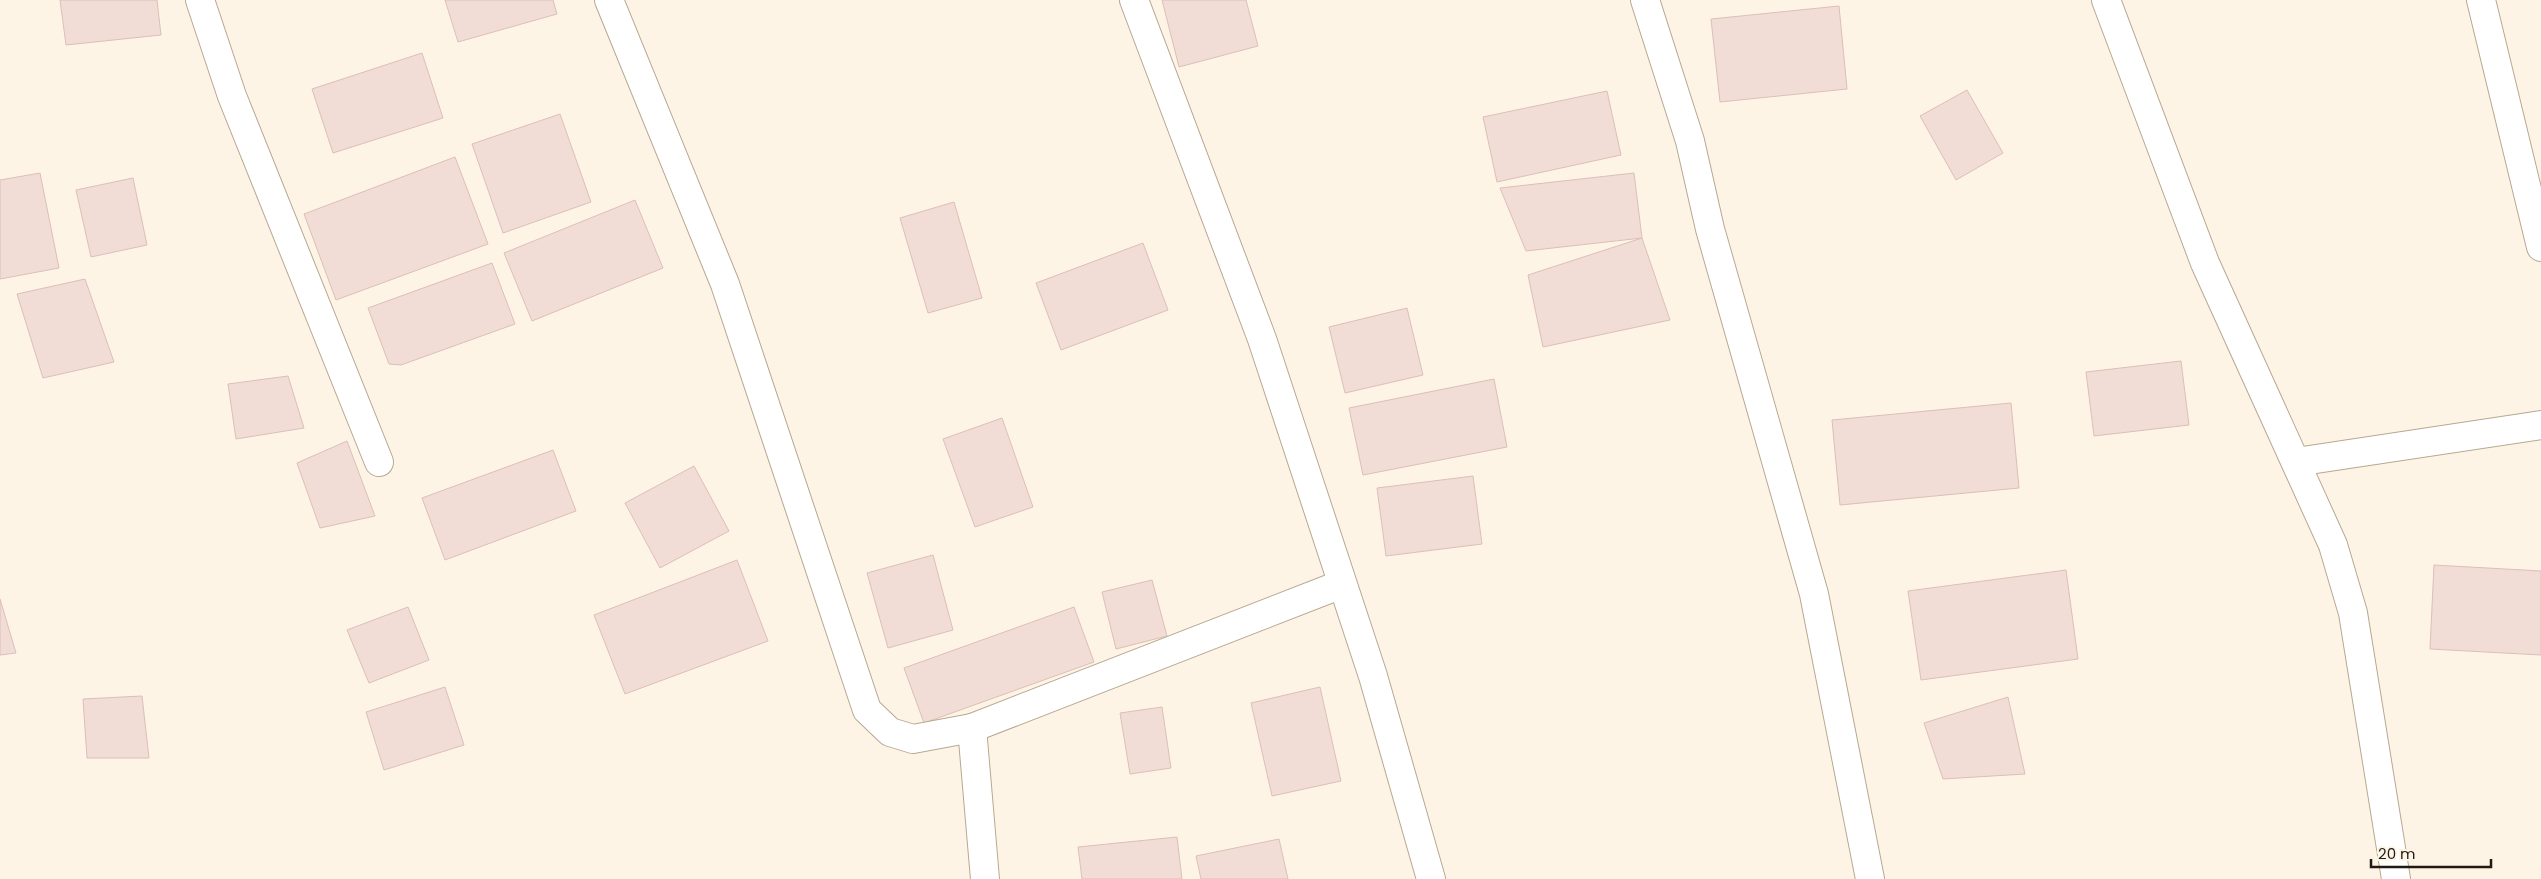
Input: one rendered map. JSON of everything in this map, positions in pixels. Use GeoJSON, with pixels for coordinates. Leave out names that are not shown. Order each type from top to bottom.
{"type":"FeatureCollection","features":[{"type":"Feature","properties":{"kind":"street"},"geometry":{"type":"LineString","coordinates":[[200,0],[232,96],[379,462]]}},
{"type":"Feature","properties":{"kind":"street"},"geometry":{"type":"LineString","coordinates":[[609,0],[725,284],[867,710],[890,732],[913,739],[972,728],[1342,584]]}},
{"type":"Feature","properties":{"kind":"street"},"geometry":{"type":"LineString","coordinates":[[1134,0],[1262,339],[1373,676],[1431,879]]}},
{"type":"Feature","properties":{"kind":"street"},"geometry":{"type":"LineString","coordinates":[[1645,0],[1690,141],[1710,229],[1814,594],[1870,879]]}},
{"type":"Feature","properties":{"kind":"street"},"geometry":{"type":"LineString","coordinates":[[2106,0],[2205,263],[2333,544],[2353,613],[2396,879]]}},
{"type":"Feature","properties":{"kind":"street"},"geometry":{"type":"LineString","coordinates":[[2481,0],[2541,247]]}},
{"type":"Feature","properties":{"kind":"street"},"geometry":{"type":"LineString","coordinates":[[2296,462],[2541,425]]}},
{"type":"Feature","properties":{"kind":"street"},"geometry":{"type":"LineString","coordinates":[[972,728],[986,879]]}},
{"type":"Feature","properties":{"kind":"building"},"geometry":{"type":"Polygon","coordinates":[[[60,0],[157,0],[161,35],[66,45],[60,0]]]}},
{"type":"Feature","properties":{"kind":"building"},"geometry":{"type":"Polygon","coordinates":[[[445,0],[553,0],[557,14],[458,42],[445,0]]]}},
{"type":"Feature","properties":{"kind":"building"},"geometry":{"type":"Polygon","coordinates":[[[1162,0],[1246,0],[1258,46],[1179,67],[1162,0]]]}},
{"type":"Feature","properties":{"kind":"building"},"geometry":{"type":"Polygon","coordinates":[[[1839,6],[1847,89],[1720,102],[1711,19],[1839,6]]]}},
{"type":"Feature","properties":{"kind":"building"},"geometry":{"type":"Polygon","coordinates":[[[422,53],[443,118],[333,153],[312,89],[422,53]]]}},
{"type":"Feature","properties":{"kind":"building"},"geometry":{"type":"Polygon","coordinates":[[[1967,90],[2003,153],[1956,180],[1920,116],[1967,90]]]}},
{"type":"Feature","properties":{"kind":"building"},"geometry":{"type":"Polygon","coordinates":[[[1607,91],[1621,155],[1497,182],[1483,117],[1607,91]]]}},
{"type":"Feature","properties":{"kind":"building"},"geometry":{"type":"Polygon","coordinates":[[[560,114],[591,202],[503,233],[472,144],[560,114]]]}},
{"type":"Feature","properties":{"kind":"building"},"geometry":{"type":"Polygon","coordinates":[[[455,157],[488,244],[336,300],[304,214],[455,157]]]}},
{"type":"Feature","properties":{"kind":"building"},"geometry":{"type":"Polygon","coordinates":[[[40,173],[59,268],[0,279],[0,180],[40,173]]]}},
{"type":"Feature","properties":{"kind":"building"},"geometry":{"type":"Polygon","coordinates":[[[1634,173],[1642,238],[1526,251],[1500,188],[1634,173]]]}},
{"type":"Feature","properties":{"kind":"building"},"geometry":{"type":"Polygon","coordinates":[[[133,178],[147,245],[91,257],[76,190],[133,178]]]}},
{"type":"Feature","properties":{"kind":"building"},"geometry":{"type":"Polygon","coordinates":[[[635,200],[663,268],[532,321],[504,253],[635,200]]]}},
{"type":"Feature","properties":{"kind":"building"},"geometry":{"type":"Polygon","coordinates":[[[954,202],[982,298],[928,313],[900,218],[954,202]]]}},
{"type":"Feature","properties":{"kind":"building"},"geometry":{"type":"Polygon","coordinates":[[[1642,238],[1670,320],[1543,347],[1528,275],[1642,238]]]}},
{"type":"Feature","properties":{"kind":"building"},"geometry":{"type":"Polygon","coordinates":[[[1143,243],[1168,310],[1061,350],[1036,283],[1143,243]]]}},
{"type":"Feature","properties":{"kind":"building"},"geometry":{"type":"Polygon","coordinates":[[[492,263],[515,324],[401,365],[389,364],[368,308],[492,263]]]}},
{"type":"Feature","properties":{"kind":"building"},"geometry":{"type":"Polygon","coordinates":[[[85,279],[114,362],[43,378],[17,294],[85,279]]]}},
{"type":"Feature","properties":{"kind":"building"},"geometry":{"type":"Polygon","coordinates":[[[1407,308],[1423,375],[1345,393],[1329,327],[1407,308]]]}},
{"type":"Feature","properties":{"kind":"building"},"geometry":{"type":"Polygon","coordinates":[[[2181,361],[2189,425],[2094,436],[2086,372],[2181,361]]]}},
{"type":"Feature","properties":{"kind":"building"},"geometry":{"type":"Polygon","coordinates":[[[288,376],[304,428],[236,439],[228,384],[288,376]]]}},
{"type":"Feature","properties":{"kind":"building"},"geometry":{"type":"Polygon","coordinates":[[[1494,379],[1507,447],[1363,475],[1349,408],[1494,379]]]}},
{"type":"Feature","properties":{"kind":"building"},"geometry":{"type":"Polygon","coordinates":[[[2011,403],[2019,488],[1840,505],[1832,420],[2011,403]]]}},
{"type":"Feature","properties":{"kind":"building"},"geometry":{"type":"Polygon","coordinates":[[[1002,418],[1033,507],[975,527],[943,439],[1002,418]]]}},
{"type":"Feature","properties":{"kind":"building"},"geometry":{"type":"Polygon","coordinates":[[[347,441],[375,516],[320,528],[297,463],[347,441]]]}},
{"type":"Feature","properties":{"kind":"building"},"geometry":{"type":"Polygon","coordinates":[[[553,450],[576,511],[445,560],[422,498],[553,450]]]}},
{"type":"Feature","properties":{"kind":"building"},"geometry":{"type":"Polygon","coordinates":[[[694,466],[729,531],[660,568],[625,503],[694,466]]]}},
{"type":"Feature","properties":{"kind":"building"},"geometry":{"type":"Polygon","coordinates":[[[1473,476],[1482,544],[1386,556],[1377,488],[1473,476]]]}},
{"type":"Feature","properties":{"kind":"building"},"geometry":{"type":"Polygon","coordinates":[[[933,555],[953,630],[888,648],[867,573],[933,555]]]}},
{"type":"Feature","properties":{"kind":"building"},"geometry":{"type":"Polygon","coordinates":[[[737,560],[768,641],[625,694],[594,615],[737,560]]]}},
{"type":"Feature","properties":{"kind":"building"},"geometry":{"type":"Polygon","coordinates":[[[2434,565],[2541,571],[2541,655],[2430,649],[2434,565]]]}},
{"type":"Feature","properties":{"kind":"building"},"geometry":{"type":"Polygon","coordinates":[[[2066,570],[2078,659],[1921,680],[1908,591],[2066,570]]]}},
{"type":"Feature","properties":{"kind":"building"},"geometry":{"type":"Polygon","coordinates":[[[1152,580],[1167,636],[1116,649],[1102,592],[1152,580]]]}},
{"type":"Feature","properties":{"kind":"building"},"geometry":{"type":"Polygon","coordinates":[[[0,599],[16,653],[0,655],[0,599]]]}},
{"type":"Feature","properties":{"kind":"building"},"geometry":{"type":"Polygon","coordinates":[[[408,607],[429,660],[369,683],[347,630],[408,607]]]}},
{"type":"Feature","properties":{"kind":"building"},"geometry":{"type":"Polygon","coordinates":[[[1074,607],[1094,662],[924,723],[904,668],[1074,607]]]}},
{"type":"Feature","properties":{"kind":"building"},"geometry":{"type":"Polygon","coordinates":[[[445,687],[464,745],[384,770],[366,712],[445,687]]]}},
{"type":"Feature","properties":{"kind":"building"},"geometry":{"type":"Polygon","coordinates":[[[1320,687],[1341,781],[1272,796],[1251,703],[1320,687]]]}},
{"type":"Feature","properties":{"kind":"building"},"geometry":{"type":"Polygon","coordinates":[[[142,696],[149,758],[87,758],[83,699],[142,696]]]}},
{"type":"Feature","properties":{"kind":"building"},"geometry":{"type":"Polygon","coordinates":[[[2008,697],[2025,774],[1943,779],[1924,723],[2008,697]]]}},
{"type":"Feature","properties":{"kind":"building"},"geometry":{"type":"Polygon","coordinates":[[[1162,707],[1171,768],[1130,774],[1120,713],[1162,707]]]}},
{"type":"Feature","properties":{"kind":"building"},"geometry":{"type":"Polygon","coordinates":[[[1177,837],[1182,879],[1082,879],[1078,847],[1177,837]]]}},
{"type":"Feature","properties":{"kind":"building"},"geometry":{"type":"Polygon","coordinates":[[[1279,839],[1288,879],[1201,879],[1196,856],[1279,839]]]}}]}
